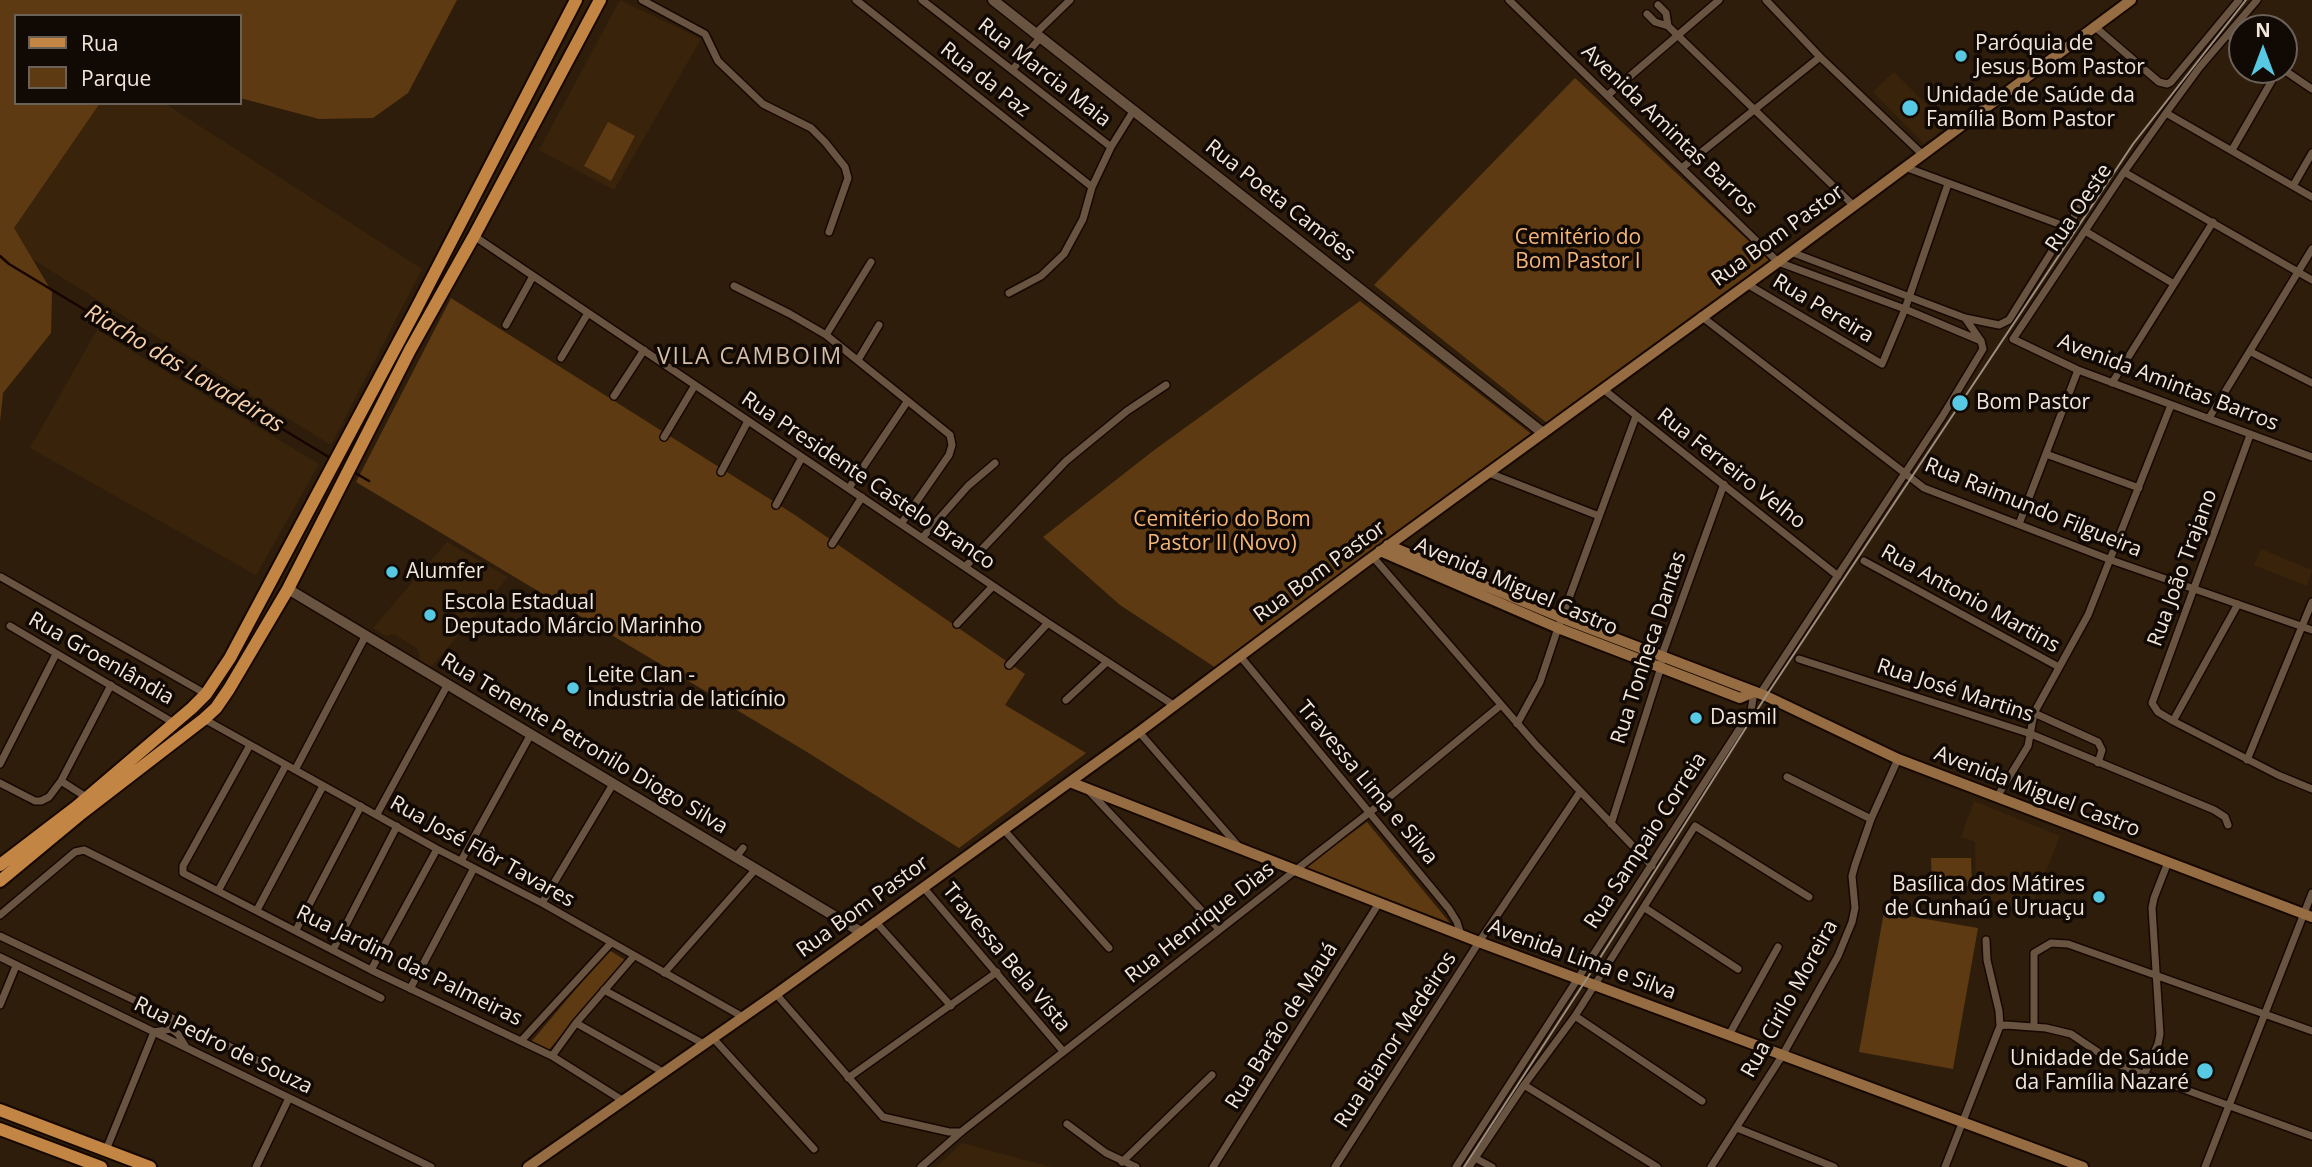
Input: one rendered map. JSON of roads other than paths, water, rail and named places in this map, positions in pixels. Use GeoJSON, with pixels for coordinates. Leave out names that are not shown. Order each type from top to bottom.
{"type":"FeatureCollection","features":[{"type":"Feature","properties":{"kind":"main road"},"geometry":{"type":"LineString","coordinates":[[0,865],[86,797],[206,694],[234,652],[576,0]]}},
{"type":"Feature","properties":{"kind":"main road"},"geometry":{"type":"LineString","coordinates":[[0,881],[82,813],[204,719],[216,708],[229,689],[288,589],[410,350],[600,0]]}},
{"type":"Feature","properties":{"kind":"main road","name":"Rua Bom Pastor"},"geometry":{"type":"LineString","coordinates":[[527,1167],[776,994],[1175,706],[1380,551],[1778,262],[2131,0]]}},
{"type":"Feature","properties":{"kind":"main road","name":"Avenida Miguel Castro"},"geometry":{"type":"LineString","coordinates":[[1380,551],[1421,564],[1560,623],[1736,692]]}},
{"type":"Feature","properties":{"kind":"main road"},"geometry":{"type":"LineString","coordinates":[[1736,692],[1757,693]]}},
{"type":"Feature","properties":{"kind":"main road","name":"Avenida Miguel Castro"},"geometry":{"type":"LineString","coordinates":[[1757,693],[1898,759],[2308,915]]}},
{"type":"Feature","properties":{"kind":"main road","name":"Avenida Lima e Silva"},"geometry":{"type":"LineString","coordinates":[[1070,782],[1479,942],[2083,1167]]}},
{"type":"Feature","properties":{"kind":"main road"},"geometry":{"type":"LineString","coordinates":[[0,1110],[150,1167]]}},
{"type":"Feature","properties":{"kind":"main road"},"geometry":{"type":"LineString","coordinates":[[0,1129],[101,1167]]}},
{"type":"Feature","properties":{"kind":"street"},"geometry":{"type":"LineString","coordinates":[[642,0],[705,34],[718,61],[763,104],[811,128],[825,142],[845,167],[848,178],[829,232]]}},
{"type":"Feature","properties":{"kind":"street","name":"Rua da Paz"},"geometry":{"type":"LineString","coordinates":[[856,0],[1092,187]]}},
{"type":"Feature","properties":{"kind":"street","name":"Rua Marcia Maia"},"geometry":{"type":"LineString","coordinates":[[922,0],[1111,147]]}},
{"type":"Feature","properties":{"kind":"street","name":"Rua Poeta Camões"},"geometry":{"type":"LineString","coordinates":[[993,0],[1543,433]]}},
{"type":"Feature","properties":{"kind":"street"},"geometry":{"type":"LineString","coordinates":[[1012,70],[1070,0]]}},
{"type":"Feature","properties":{"kind":"street","name":"Avenida Amintas Barros"},"geometry":{"type":"LineString","coordinates":[[1509,0],[1778,262],[1905,309],[1980,341]]}},
{"type":"Feature","properties":{"kind":"street"},"geometry":{"type":"LineString","coordinates":[[1608,95],[1719,0]]}},
{"type":"Feature","properties":{"kind":"street"},"geometry":{"type":"LineString","coordinates":[[1766,0],[1922,154]]}},
{"type":"Feature","properties":{"kind":"street"},"geometry":{"type":"LineString","coordinates":[[2094,26],[2159,82],[2167,84],[2239,0]]}},
{"type":"Feature","properties":{"kind":"street","name":"Rua Oeste"},"geometry":{"type":"LineString","coordinates":[[2245,14],[2257,0]]}},
{"type":"Feature","properties":{"kind":"street"},"geometry":{"type":"LineString","coordinates":[[1658,5],[1666,13],[1668,26],[1676,36],[1853,205]]}},
{"type":"Feature","properties":{"kind":"street"},"geometry":{"type":"LineString","coordinates":[[1647,14],[1655,22],[1668,26]]}},
{"type":"Feature","properties":{"kind":"street","name":"Rua Oeste"},"geometry":{"type":"LineString","coordinates":[[2013,339],[2124,172],[2199,68],[2228,35]]}},
{"type":"Feature","properties":{"kind":"street"},"geometry":{"type":"LineString","coordinates":[[1683,167],[1821,57]]}},
{"type":"Feature","properties":{"kind":"street"},"geometry":{"type":"LineString","coordinates":[[2232,150],[2270,84]]}},
{"type":"Feature","properties":{"kind":"street"},"geometry":{"type":"LineString","coordinates":[[1009,293],[1041,276],[1064,254],[1086,212],[1092,187],[1111,147],[1134,110]]}},
{"type":"Feature","properties":{"kind":"street"},"geometry":{"type":"LineString","coordinates":[[2166,113],[2312,197]]}},
{"type":"Feature","properties":{"kind":"street"},"geometry":{"type":"LineString","coordinates":[[2293,186],[2312,153]]}},
{"type":"Feature","properties":{"kind":"street"},"geometry":{"type":"LineString","coordinates":[[1903,167],[2067,227]]}},
{"type":"Feature","properties":{"kind":"street"},"geometry":{"type":"LineString","coordinates":[[2124,172],[2312,280]]}},
{"type":"Feature","properties":{"kind":"street"},"geometry":{"type":"LineString","coordinates":[[1791,251],[1965,318],[1999,324],[2009,320],[2101,176]]}},
{"type":"Feature","properties":{"kind":"street"},"geometry":{"type":"LineString","coordinates":[[1905,309],[1948,184]]}},
{"type":"Feature","properties":{"kind":"street"},"geometry":{"type":"LineString","coordinates":[[2112,383],[2213,222]]}},
{"type":"Feature","properties":{"kind":"street"},"geometry":{"type":"LineString","coordinates":[[2085,231],[2174,284]]}},
{"type":"Feature","properties":{"kind":"street","name":"Rua Presidente Castelo Branco"},"geometry":{"type":"LineString","coordinates":[[474,236],[1175,706]]}},
{"type":"Feature","properties":{"kind":"street"},"geometry":{"type":"LineString","coordinates":[[2209,418],[2312,249]]}},
{"type":"Feature","properties":{"kind":"street"},"geometry":{"type":"LineString","coordinates":[[826,335],[871,262]]}},
{"type":"Feature","properties":{"kind":"street"},"geometry":{"type":"LineString","coordinates":[[506,325],[533,276]]}},
{"type":"Feature","properties":{"kind":"street","name":"Rua Pereira"},"geometry":{"type":"LineString","coordinates":[[1746,283],[1882,364],[1905,309]]}},
{"type":"Feature","properties":{"kind":"street"},"geometry":{"type":"LineString","coordinates":[[734,286],[826,335],[950,435],[952,445],[949,455],[901,524]]}},
{"type":"Feature","properties":{"kind":"street"},"geometry":{"type":"LineString","coordinates":[[561,358],[589,313]]}},
{"type":"Feature","properties":{"kind":"street","name":"Rua Raimundo Filgueira"},"geometry":{"type":"LineString","coordinates":[[1701,316],[1924,488],[2112,560],[2312,630]]}},
{"type":"Feature","properties":{"kind":"street"},"geometry":{"type":"LineString","coordinates":[[1965,318],[1980,341]]}},
{"type":"Feature","properties":{"kind":"street"},"geometry":{"type":"LineString","coordinates":[[858,360],[878,325]]}},
{"type":"Feature","properties":{"kind":"street","name":"Avenida Amintas Barros"},"geometry":{"type":"LineString","coordinates":[[2013,339],[2078,370],[2312,457]]}},
{"type":"Feature","properties":{"kind":"street","name":"Rua Sampaio Correia"},"geometry":{"type":"LineString","coordinates":[[1455,1167],[1751,711],[1757,693],[1838,576],[1942,417],[1983,349],[1980,341]]}},
{"type":"Feature","properties":{"kind":"street"},"geometry":{"type":"LineString","coordinates":[[614,396],[643,351]]}},
{"type":"Feature","properties":{"kind":"street"},"geometry":{"type":"LineString","coordinates":[[2251,352],[2312,383]]}},
{"type":"Feature","properties":{"kind":"street"},"geometry":{"type":"LineString","coordinates":[[2019,524],[2078,370]]}},
{"type":"Feature","properties":{"kind":"street"},"geometry":{"type":"LineString","coordinates":[[664,437],[695,385]]}},
{"type":"Feature","properties":{"kind":"street"},"geometry":{"type":"LineString","coordinates":[[965,567],[1066,461],[1127,411],[1166,385]]}},
{"type":"Feature","properties":{"kind":"street","name":"Rua Ferreiro Velho"},"geometry":{"type":"LineString","coordinates":[[1603,389],[1838,576]]}},
{"type":"Feature","properties":{"kind":"street"},"geometry":{"type":"LineString","coordinates":[[849,488],[907,402]]}},
{"type":"Feature","properties":{"kind":"street"},"geometry":{"type":"LineString","coordinates":[[1997,797],[2028,746],[2034,713],[2088,615],[2112,560],[2171,405]]}},
{"type":"Feature","properties":{"kind":"street"},"geometry":{"type":"LineString","coordinates":[[1517,724],[1540,682],[1636,416]]}},
{"type":"Feature","properties":{"kind":"street"},"geometry":{"type":"LineString","coordinates":[[722,472],[748,421]]}},
{"type":"Feature","properties":{"kind":"street","name":"Rua João Trajano"},"geometry":{"type":"LineString","coordinates":[[2173,721],[2158,712],[2152,704],[2155,691],[2250,435]]}},
{"type":"Feature","properties":{"kind":"street"},"geometry":{"type":"LineString","coordinates":[[2046,454],[2139,488]]}},
{"type":"Feature","properties":{"kind":"street"},"geometry":{"type":"LineString","coordinates":[[776,505],[802,457]]}},
{"type":"Feature","properties":{"kind":"street"},"geometry":{"type":"LineString","coordinates":[[922,538],[968,486],[995,463]]}},
{"type":"Feature","properties":{"kind":"street"},"geometry":{"type":"LineString","coordinates":[[1489,473],[1598,516]]}},
{"type":"Feature","properties":{"kind":"street","name":"Rua Tonheca Dantas"},"geometry":{"type":"LineString","coordinates":[[1611,824],[1662,661],[1724,484]]}},
{"type":"Feature","properties":{"kind":"street"},"geometry":{"type":"LineString","coordinates":[[832,544],[862,497]]}},
{"type":"Feature","properties":{"kind":"street"},"geometry":{"type":"LineString","coordinates":[[1380,551],[1517,724],[1652,866]]}},
{"type":"Feature","properties":{"kind":"street","name":"Rua Antonio Martins"},"geometry":{"type":"LineString","coordinates":[[1864,561],[2059,667]]}},
{"type":"Feature","properties":{"kind":"street"},"geometry":{"type":"LineString","coordinates":[[1,577],[206,694]]}},
{"type":"Feature","properties":{"kind":"street"},"geometry":{"type":"LineString","coordinates":[[957,624],[993,586]]}},
{"type":"Feature","properties":{"kind":"street","name":"Rua Tenente Petronilo Diogo Silva"},"geometry":{"type":"LineString","coordinates":[[288,589],[861,932]]}},
{"type":"Feature","properties":{"kind":"street"},"geometry":{"type":"LineString","coordinates":[[2247,760],[2312,602]]}},
{"type":"Feature","properties":{"kind":"street"},"geometry":{"type":"LineString","coordinates":[[2238,604],[2173,721],[2247,760],[2312,789]]}},
{"type":"Feature","properties":{"kind":"street"},"geometry":{"type":"LineString","coordinates":[[1009,665],[1048,623]]}},
{"type":"Feature","properties":{"kind":"street","name":"Rua Groenlândia"},"geometry":{"type":"LineString","coordinates":[[10,626],[174,723]]}},
{"type":"Feature","properties":{"kind":"street"},"geometry":{"type":"LineString","coordinates":[[295,770],[366,635]]}},
{"type":"Feature","properties":{"kind":"street"},"geometry":{"type":"LineString","coordinates":[[0,764],[56,654]]}},
{"type":"Feature","properties":{"kind":"street","name":"Travessa Lima e Silva"},"geometry":{"type":"LineString","coordinates":[[1240,656],[1449,909],[1461,935]]}},
{"type":"Feature","properties":{"kind":"street","name":"Rua José Martins"},"geometry":{"type":"LineString","coordinates":[[1799,659],[2031,734],[2214,810],[2225,817],[2228,825]]}},
{"type":"Feature","properties":{"kind":"street"},"geometry":{"type":"LineString","coordinates":[[1066,701],[1107,662]]}},
{"type":"Feature","properties":{"kind":"street"},"geometry":{"type":"LineString","coordinates":[[377,814],[448,684]]}},
{"type":"Feature","properties":{"kind":"street"},"geometry":{"type":"LineString","coordinates":[[0,783],[36,801],[49,797],[61,780],[111,685]]}},
{"type":"Feature","properties":{"kind":"street"},"geometry":{"type":"LineString","coordinates":[[1736,692],[1749,704],[1751,711]]}},
{"type":"Feature","properties":{"kind":"street","name":"Rua Henrique Dias"},"geometry":{"type":"LineString","coordinates":[[921,1167],[961,1132],[1501,705]]}},
{"type":"Feature","properties":{"kind":"street","name":"Rua José Martins"},"geometry":{"type":"LineString","coordinates":[[2034,713],[2098,742],[2102,750],[2098,763]]}},
{"type":"Feature","properties":{"kind":"street","name":"Rua José Flôr Tavares"},"geometry":{"type":"LineString","coordinates":[[204,719],[438,849],[542,903],[743,1017]]}},
{"type":"Feature","properties":{"kind":"street"},"geometry":{"type":"LineString","coordinates":[[1139,732],[1242,850]]}},
{"type":"Feature","properties":{"kind":"street"},"geometry":{"type":"LineString","coordinates":[[461,861],[531,734]]}},
{"type":"Feature","properties":{"kind":"street","name":"Rua Jardim das Palmeiras"},"geometry":{"type":"LineString","coordinates":[[250,745],[183,866],[182,870],[186,875],[371,970],[552,1056],[622,1100]]}},
{"type":"Feature","properties":{"kind":"street","name":"Rua Cirilo Moreira"},"geometry":{"type":"LineString","coordinates":[[1711,1167],[1782,1056],[1838,956],[1852,922],[1853,876],[1871,818],[1898,759]]}},
{"type":"Feature","properties":{"kind":"street"},"geometry":{"type":"LineString","coordinates":[[218,891],[286,765]]}},
{"type":"Feature","properties":{"kind":"street"},"geometry":{"type":"LineString","coordinates":[[1787,777],[1871,818]]}},
{"type":"Feature","properties":{"kind":"street"},"geometry":{"type":"LineString","coordinates":[[61,780],[86,797]]}},
{"type":"Feature","properties":{"kind":"street"},"geometry":{"type":"LineString","coordinates":[[542,903],[613,784]]}},
{"type":"Feature","properties":{"kind":"street"},"geometry":{"type":"LineString","coordinates":[[257,910],[323,786]]}},
{"type":"Feature","properties":{"kind":"street"},"geometry":{"type":"LineString","coordinates":[[1088,789],[1218,928]]}},
{"type":"Feature","properties":{"kind":"street","name":"Rua Bianor Medeiros"},"geometry":{"type":"LineString","coordinates":[[1335,1167],[1479,942],[1580,792]]}},
{"type":"Feature","properties":{"kind":"street"},"geometry":{"type":"LineString","coordinates":[[296,930],[361,806]]}},
{"type":"Feature","properties":{"kind":"street"},"geometry":{"type":"LineString","coordinates":[[333,950],[397,826]]}},
{"type":"Feature","properties":{"kind":"street","name":"Rua Sampaio Correia"},"geometry":{"type":"LineString","coordinates":[[1469,1167],[1597,984],[1695,826],[1809,897]]}},
{"type":"Feature","properties":{"kind":"street"},"geometry":{"type":"LineString","coordinates":[[1004,830],[1110,948]]}},
{"type":"Feature","properties":{"kind":"street"},"geometry":{"type":"LineString","coordinates":[[735,858],[743,848]]}},
{"type":"Feature","properties":{"kind":"street"},"geometry":{"type":"LineString","coordinates":[[0,915],[75,852],[84,849],[381,998]]}},
{"type":"Feature","properties":{"kind":"street"},"geometry":{"type":"LineString","coordinates":[[371,970],[438,849]]}},
{"type":"Feature","properties":{"kind":"street"},"geometry":{"type":"LineString","coordinates":[[2144,1075],[2160,1034],[2152,908],[2168,862]]}},
{"type":"Feature","properties":{"kind":"street"},"geometry":{"type":"LineString","coordinates":[[410,989],[474,867]]}},
{"type":"Feature","properties":{"kind":"street"},"geometry":{"type":"LineString","coordinates":[[664,973],[755,870]]}},
{"type":"Feature","properties":{"kind":"street","name":"Travessa Bela Vista"},"geometry":{"type":"LineString","coordinates":[[923,887],[1063,1051]]}},
{"type":"Feature","properties":{"kind":"street"},"geometry":{"type":"LineString","coordinates":[[2205,1167],[2263,1014],[2308,915],[2312,893]]}},
{"type":"Feature","properties":{"kind":"street","name":"Rua Barão de Mauá"},"geometry":{"type":"LineString","coordinates":[[1213,1167],[1379,903]]}},
{"type":"Feature","properties":{"kind":"street"},"geometry":{"type":"LineString","coordinates":[[1645,908],[1738,969]]}},
{"type":"Feature","properties":{"kind":"street"},"geometry":{"type":"LineString","coordinates":[[875,921],[951,1006]]}},
{"type":"Feature","properties":{"kind":"street"},"geometry":{"type":"LineString","coordinates":[[0,936],[291,1077]]}},
{"type":"Feature","properties":{"kind":"street"},"geometry":{"type":"LineString","coordinates":[[1945,1167],[2000,1026],[1987,960],[1986,940]]}},
{"type":"Feature","properties":{"kind":"street"},"geometry":{"type":"LineString","coordinates":[[521,1041],[611,943]]}},
{"type":"Feature","properties":{"kind":"street"},"geometry":{"type":"LineString","coordinates":[[2034,1026],[2034,953],[2051,943],[2068,944],[2312,1031]]}},
{"type":"Feature","properties":{"kind":"street"},"geometry":{"type":"LineString","coordinates":[[1729,1035],[1778,947]]}},
{"type":"Feature","properties":{"kind":"street"},"geometry":{"type":"LineString","coordinates":[[552,1056],[576,1023],[634,956]]}},
{"type":"Feature","properties":{"kind":"street","name":"Rua Pedro de Souza"},"geometry":{"type":"LineString","coordinates":[[0,957],[431,1167]]}},
{"type":"Feature","properties":{"kind":"street"},"geometry":{"type":"LineString","coordinates":[[0,1005],[16,966]]}},
{"type":"Feature","properties":{"kind":"street"},"geometry":{"type":"LineString","coordinates":[[848,1078],[997,972]]}},
{"type":"Feature","properties":{"kind":"street"},"geometry":{"type":"LineString","coordinates":[[604,990],[708,1041],[814,1149]]}},
{"type":"Feature","properties":{"kind":"street"},"geometry":{"type":"LineString","coordinates":[[776,994],[883,1116],[949,1132],[961,1132]]}},
{"type":"Feature","properties":{"kind":"street"},"geometry":{"type":"LineString","coordinates":[[1575,1016],[1702,1101]]}},
{"type":"Feature","properties":{"kind":"street"},"geometry":{"type":"LineString","coordinates":[[172,1029],[176,1020]]}},
{"type":"Feature","properties":{"kind":"street"},"geometry":{"type":"LineString","coordinates":[[576,1023],[663,1072]]}},
{"type":"Feature","properties":{"kind":"street"},"geometry":{"type":"LineString","coordinates":[[2000,1026],[2034,1026],[2071,1034],[2111,1061],[2144,1075],[2312,1136]]}},
{"type":"Feature","properties":{"kind":"street"},"geometry":{"type":"LineString","coordinates":[[106,1150],[154,1032],[172,1029],[187,1048]]}},
{"type":"Feature","properties":{"kind":"street"},"geometry":{"type":"LineString","coordinates":[[1122,1161],[1212,1075]]}},
{"type":"Feature","properties":{"kind":"street"},"geometry":{"type":"LineString","coordinates":[[1524,1085],[1657,1167]]}},
{"type":"Feature","properties":{"kind":"street"},"geometry":{"type":"LineString","coordinates":[[257,1167],[289,1098]]}},
{"type":"Feature","properties":{"kind":"street"},"geometry":{"type":"LineString","coordinates":[[1067,1124],[1122,1161],[1136,1167]]}},
{"type":"Feature","properties":{"kind":"street"},"geometry":{"type":"LineString","coordinates":[[1737,1128],[1834,1167]]}},
{"type":"Feature","properties":{"kind":"street"},"geometry":{"type":"LineString","coordinates":[[1475,1158],[1492,1167]]}},
{"type":"Feature","properties":{"kind":"waterway","name":"Riacho das Lavadeiras"},"geometry":{"type":"LineString","coordinates":[[0,256],[9,264],[332,459]]}},
{"type":"Feature","properties":{"kind":"waterway","name":"Riacho das Lavadeiras"},"geometry":{"type":"LineString","coordinates":[[352,471],[369,481]]}},
{"type":"Feature","properties":{"kind":"tram line"},"geometry":{"type":"LineString","coordinates":[[1464,1167],[1766,696],[2133,144],[2246,0]]}},
{"type":"Feature","properties":{"kind":"place","name":"Paróquia de Jesus Bom Pastor"},"geometry":{"type":"Point","coordinates":[1961,56]}},
{"type":"Feature","properties":{"kind":"place","name":"Unidade de Saúde da Família Bom Pastor"},"geometry":{"type":"Point","coordinates":[1910,108]}},
{"type":"Feature","properties":{"kind":"place","name":"Bom Pastor"},"geometry":{"type":"Point","coordinates":[1960,403]}},
{"type":"Feature","properties":{"kind":"place","name":"Alumfer"},"geometry":{"type":"Point","coordinates":[392,572]}},
{"type":"Feature","properties":{"kind":"place","name":"Escola Estadual Deputado Márcio Marinho"},"geometry":{"type":"Point","coordinates":[430,615]}},
{"type":"Feature","properties":{"kind":"place","name":"Leite Clan - Industria de laticínio"},"geometry":{"type":"Point","coordinates":[573,688]}},
{"type":"Feature","properties":{"kind":"place","name":"Dasmil"},"geometry":{"type":"Point","coordinates":[1696,718]}},
{"type":"Feature","properties":{"kind":"place","name":"Basílica dos Mátires de Cunhaú e Uruaçu"},"geometry":{"type":"Point","coordinates":[2099,897]}},
{"type":"Feature","properties":{"kind":"place","name":"Unidade de Saúde da Família Nazaré"},"geometry":{"type":"Point","coordinates":[2205,1071]}},
{"type":"Feature","properties":{"kind":"district","name":"VILA CAMBOIM"},"geometry":{"type":"Point","coordinates":[750,357]}},
{"type":"Feature","properties":{"kind":"park label","name":"Cemitério do Bom Pastor I"},"geometry":{"type":"Point","coordinates":[1578,250]}},
{"type":"Feature","properties":{"kind":"park label","name":"Cemitério do Bom Pastor II (Novo)"},"geometry":{"type":"Point","coordinates":[1222,532]}}]}
